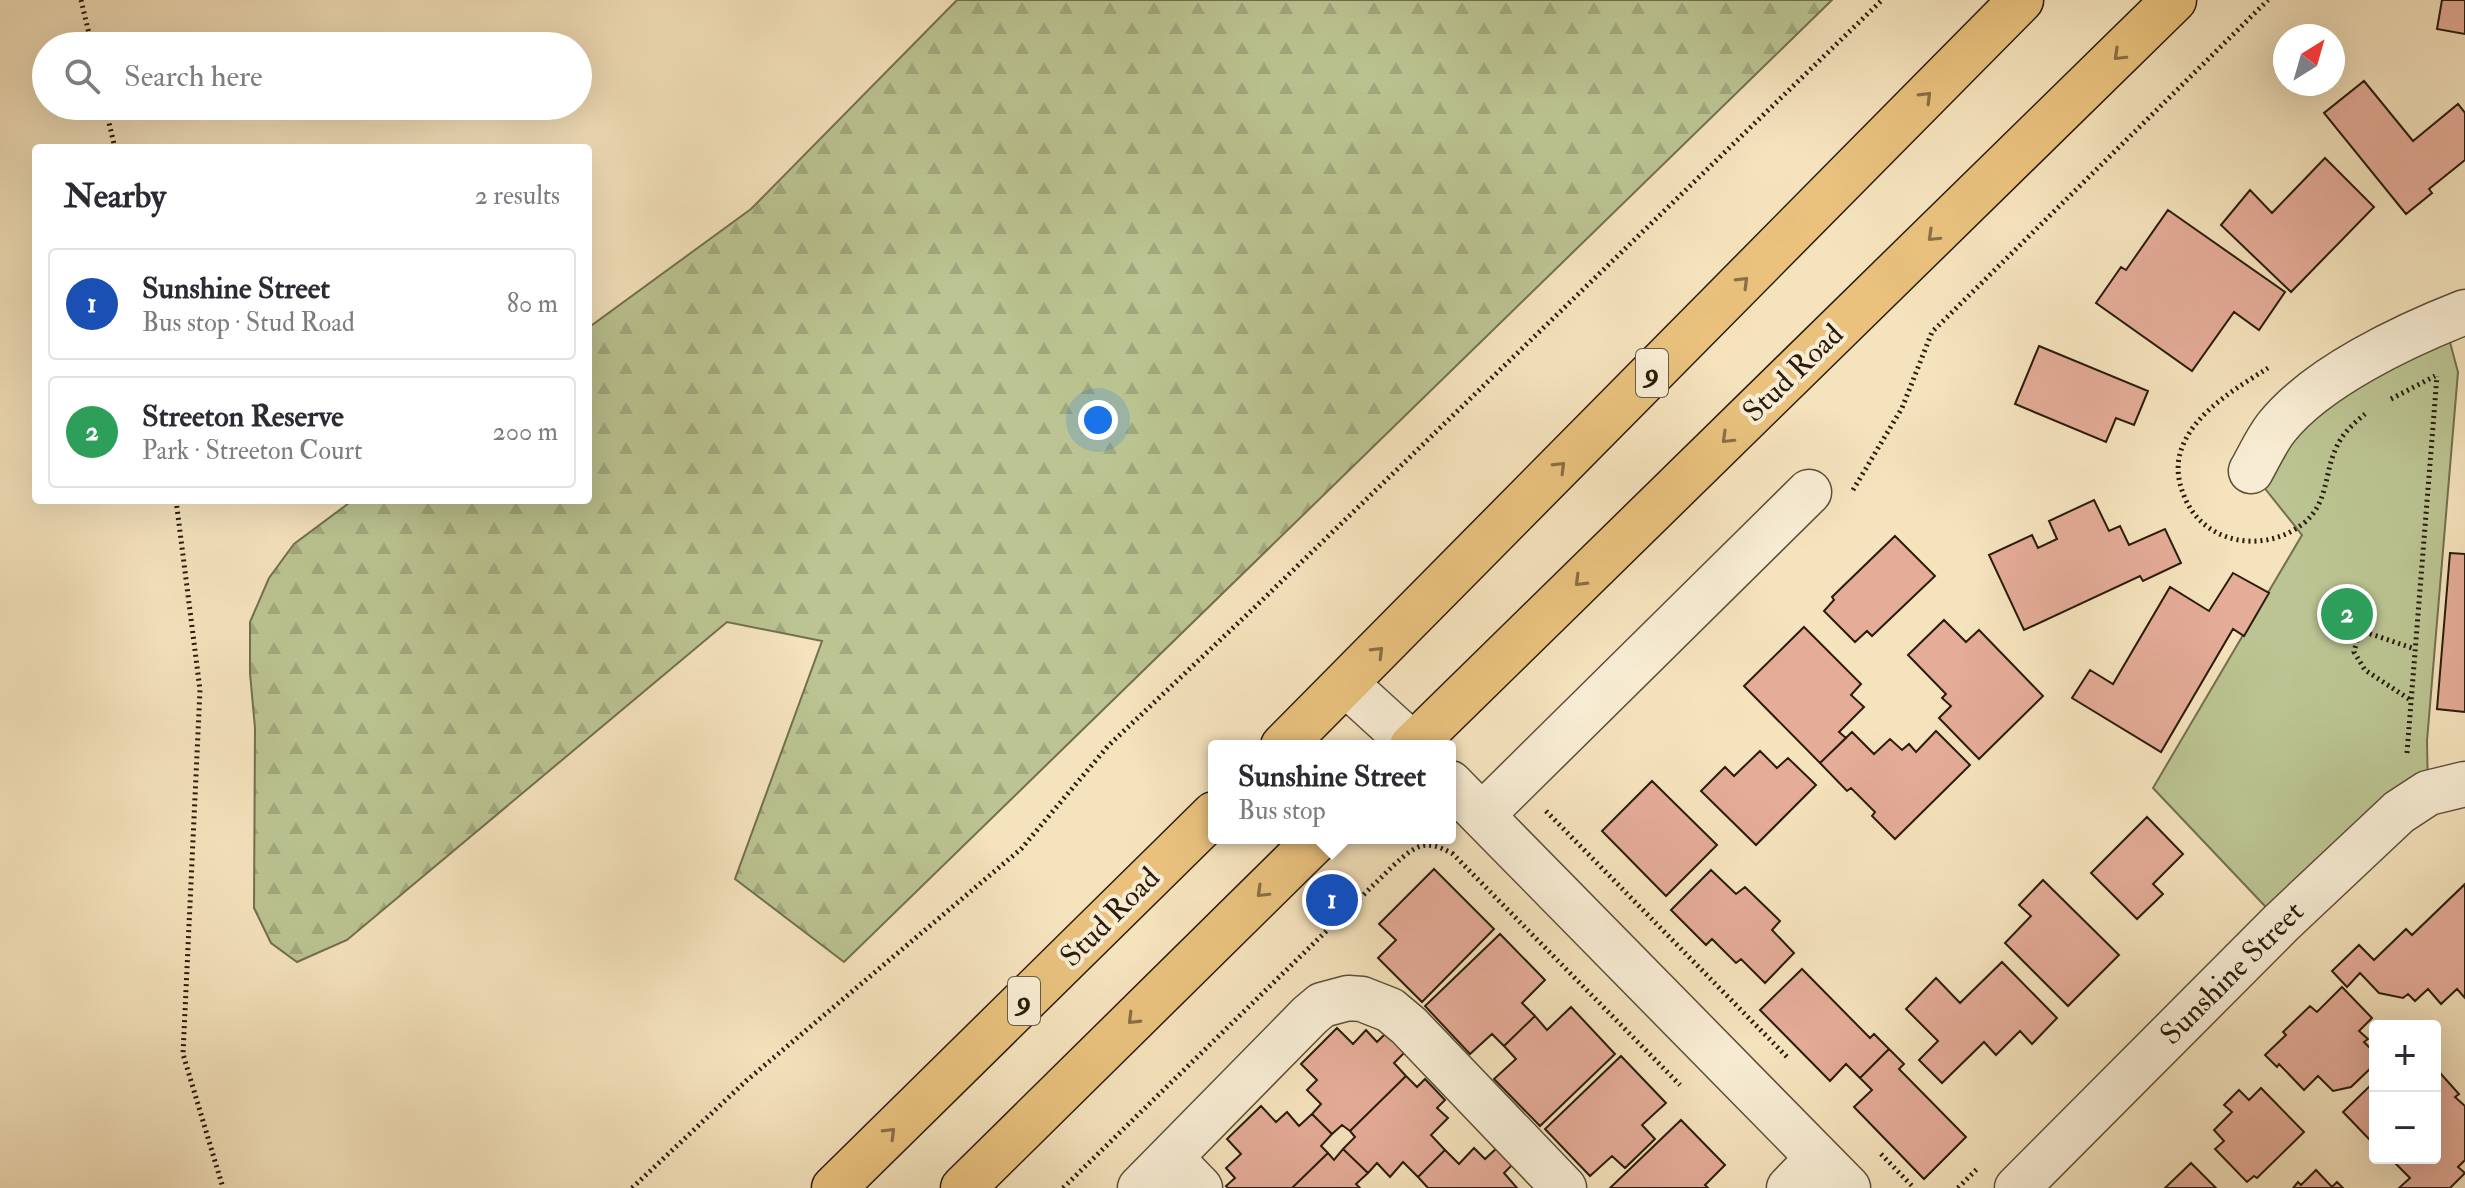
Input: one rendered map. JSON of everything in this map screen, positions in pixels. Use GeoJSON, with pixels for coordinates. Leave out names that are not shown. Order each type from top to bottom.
{"type":"FeatureCollection","features":[{"type":"Feature","properties":{"kind":"highway","name":"9"},"geometry":{"type":"LineString","coordinates":[[1289,740],[2021,0]]}},
{"type":"Feature","properties":{"kind":"highway","name":"Stud Road"},"geometry":{"type":"LineString","coordinates":[[1419,740],[2174,0]]}},
{"type":"Feature","properties":{"kind":"highway","name":"Stud Road"},"geometry":{"type":"LineString","coordinates":[[834,1188],[1208,820]]}},
{"type":"Feature","properties":{"kind":"highway"},"geometry":{"type":"LineString","coordinates":[[963,1188],[1312,844]]}},
{"type":"Feature","properties":{"kind":"street"},"geometry":{"type":"LineString","coordinates":[[2251,471],[2277,427],[2315,391],[2373,353],[2465,312]]}},
{"type":"Feature","properties":{"kind":"street"},"geometry":{"type":"LineString","coordinates":[[1482,815],[1830,493]]}},
{"type":"Feature","properties":{"kind":"street"},"geometry":{"type":"LineString","coordinates":[[1346,684],[1407,740]]}},
{"type":"Feature","properties":{"kind":"street","name":"Sunshine Street"},"geometry":{"type":"LineString","coordinates":[[2017,1188],[2281,923],[2399,812],[2428,793],[2465,784]]}},
{"type":"Feature","properties":{"kind":"street"},"geometry":{"type":"LineString","coordinates":[[1456,789],[1818,1178]]}},
{"type":"Feature","properties":{"kind":"street"},"geometry":{"type":"LineString","coordinates":[[1140,1188],[1185,1173],[1310,1015],[1335,999],[1362,999],[1390,1010],[1409,1026],[1564,1188]]}},
{"type":"Feature","properties":{"kind":"path"},"geometry":{"type":"LineString","coordinates":[[81,0],[89,32]]}},
{"type":"Feature","properties":{"kind":"path"},"geometry":{"type":"LineString","coordinates":[[632,1188],[746,1081],[1021,849],[1108,746],[1882,0]]}},
{"type":"Feature","properties":{"kind":"path"},"geometry":{"type":"LineString","coordinates":[[1830,493],[1902,408],[1932,332],[2268,0]]}},
{"type":"Feature","properties":{"kind":"path"},"geometry":{"type":"LineString","coordinates":[[108,120],[114,144]]}},
{"type":"Feature","properties":{"kind":"path"},"geometry":{"type":"LineString","coordinates":[[2407,753],[2437,376]]}},
{"type":"Feature","properties":{"kind":"path"},"geometry":{"type":"LineString","coordinates":[[177,504],[200,690],[183,1054],[223,1188]]}},
{"type":"Feature","properties":{"kind":"path"},"geometry":{"type":"LineString","coordinates":[[2409,699],[2365,670],[2354,652],[2358,637],[2368,633],[2415,649]]}},
{"type":"Feature","properties":{"kind":"path"},"geometry":{"type":"LineString","coordinates":[[1545,810],[1795,1066]]}},
{"type":"Feature","properties":{"kind":"path"},"geometry":{"type":"LineString","coordinates":[[1871,1144],[1914,1188]]}},
{"type":"Feature","properties":{"kind":"green space"},"geometry":{"type":"Polygon","coordinates":[[[957,0],[1832,0],[844,962],[735,879],[822,641],[727,622],[347,940],[297,962],[271,943],[254,908],[255,728],[250,673],[250,622],[269,578],[294,544],[348,504],[592,504],[592,325],[751,209],[957,0]]]}},
{"type":"Feature","properties":{"kind":"green space"},"geometry":{"type":"Polygon","coordinates":[[[2444,320],[2458,372],[2427,741],[2428,793],[2281,923],[2153,788],[2302,535],[2251,471],[2277,427],[2444,320]]]}},
{"type":"Feature","properties":{"kind":"building"},"geometry":{"type":"Polygon","coordinates":[[[2442,0],[2465,0],[2465,34],[2437,29],[2442,0]]]}},
{"type":"Feature","properties":{"kind":"building"},"geometry":{"type":"Polygon","coordinates":[[[2364,81],[2413,141],[2458,104],[2465,113],[2465,160],[2429,189],[2432,193],[2406,214],[2324,113],[2364,81]]]}},
{"type":"Feature","properties":{"kind":"building"},"geometry":{"type":"Polygon","coordinates":[[[2325,158],[2374,207],[2291,292],[2221,225],[2250,190],[2272,213],[2325,158]]]}},
{"type":"Feature","properties":{"kind":"building"},"geometry":{"type":"Polygon","coordinates":[[[2168,210],[2285,292],[2259,330],[2234,312],[2192,371],[2096,303],[2121,267],[2126,270],[2168,210]]]}},
{"type":"Feature","properties":{"kind":"building"},"geometry":{"type":"Polygon","coordinates":[[[2039,346],[2148,391],[2134,425],[2116,418],[2106,442],[2015,404],[2039,346]]]}},
{"type":"Feature","properties":{"kind":"building"},"geometry":{"type":"Polygon","coordinates":[[[2094,500],[2109,531],[2120,526],[2129,545],[2165,529],[2181,563],[2143,581],[2140,576],[2024,630],[1989,555],[2032,535],[2038,548],[2057,539],[2049,521],[2094,500]]]}},
{"type":"Feature","properties":{"kind":"building"},"geometry":{"type":"Polygon","coordinates":[[[1895,536],[1935,576],[1872,636],[1867,631],[1855,642],[1824,611],[1834,600],[1832,597],[1895,536]]]}},
{"type":"Feature","properties":{"kind":"building"},"geometry":{"type":"Polygon","coordinates":[[[2450,553],[2465,554],[2465,712],[2437,709],[2450,553]]]}},
{"type":"Feature","properties":{"kind":"building"},"geometry":{"type":"Polygon","coordinates":[[[2233,573],[2269,593],[2244,636],[2233,629],[2161,752],[2072,698],[2090,670],[2113,684],[2170,587],[2209,611],[2233,573]]]}},
{"type":"Feature","properties":{"kind":"building"},"geometry":{"type":"Polygon","coordinates":[[[1944,620],[1966,642],[1979,630],[2043,696],[1979,759],[1939,718],[1951,706],[1942,698],[1946,694],[1908,655],[1944,620]]]}},
{"type":"Feature","properties":{"kind":"building"},"geometry":{"type":"Polygon","coordinates":[[[1804,627],[1861,684],[1851,695],[1864,707],[1839,732],[1846,738],[1820,763],[1744,686],[1804,627]]]}},
{"type":"Feature","properties":{"kind":"building"},"geometry":{"type":"Polygon","coordinates":[[[1936,731],[1970,765],[1895,839],[1872,816],[1875,812],[1851,788],[1847,791],[1820,763],[1852,732],[1874,754],[1890,739],[1902,750],[1909,744],[1916,752],[1936,731]]]}},
{"type":"Feature","properties":{"kind":"building"},"geometry":{"type":"Polygon","coordinates":[[[1760,751],[1777,768],[1788,758],[1816,785],[1756,845],[1701,791],[1725,767],[1734,776],[1760,751]]]}},
{"type":"Feature","properties":{"kind":"building"},"geometry":{"type":"Polygon","coordinates":[[[1652,781],[1717,845],[1666,896],[1602,831],[1652,781]]]}},
{"type":"Feature","properties":{"kind":"building"},"geometry":{"type":"Polygon","coordinates":[[[2147,817],[2183,854],[2153,884],[2163,894],[2137,919],[2091,873],[2147,817]]]}},
{"type":"Feature","properties":{"kind":"building"},"geometry":{"type":"Polygon","coordinates":[[[1434,869],[1494,929],[1422,1002],[1378,958],[1396,940],[1379,924],[1434,869]]]}},
{"type":"Feature","properties":{"kind":"building"},"geometry":{"type":"Polygon","coordinates":[[[1711,870],[1736,894],[1745,887],[1780,921],[1772,930],[1794,953],[1765,983],[1741,959],[1736,963],[1712,939],[1706,945],[1671,910],[1711,870]]]}},
{"type":"Feature","properties":{"kind":"building"},"geometry":{"type":"Polygon","coordinates":[[[2043,880],[2119,955],[2068,1006],[2005,943],[2031,916],[2019,905],[2043,880]]]}},
{"type":"Feature","properties":{"kind":"building"},"geometry":{"type":"Polygon","coordinates":[[[2465,884],[2465,998],[2457,989],[2441,1004],[2428,989],[2415,1001],[2408,994],[2403,998],[2379,993],[2360,973],[2347,987],[2332,971],[2359,945],[2374,960],[2406,929],[2412,935],[2465,884]]]}},
{"type":"Feature","properties":{"kind":"building"},"geometry":{"type":"Polygon","coordinates":[[[1500,934],[1545,980],[1522,1003],[1535,1016],[1504,1046],[1492,1034],[1470,1054],[1425,1006],[1500,934]]]}},
{"type":"Feature","properties":{"kind":"building"},"geometry":{"type":"Polygon","coordinates":[[[2002,962],[2057,1018],[2032,1044],[2020,1031],[1996,1055],[1984,1042],[1942,1083],[1919,1060],[1938,1041],[1906,1009],[1936,978],[1960,1003],[2002,962]]]}},
{"type":"Feature","properties":{"kind":"building"},"geometry":{"type":"Polygon","coordinates":[[[1802,969],[1870,1038],[1874,1034],[1889,1049],[1860,1078],[1846,1064],[1830,1081],[1760,1010],[1802,969]]]}},
{"type":"Feature","properties":{"kind":"building"},"geometry":{"type":"Polygon","coordinates":[[[2342,987],[2372,1018],[2359,1031],[2368,1039],[2364,1042],[2369,1047],[2369,1070],[2351,1087],[2333,1091],[2318,1076],[2304,1090],[2279,1064],[2277,1067],[2265,1055],[2310,1006],[2317,1012],[2342,987]]]}},
{"type":"Feature","properties":{"kind":"building"},"geometry":{"type":"Polygon","coordinates":[[[1571,1007],[1615,1054],[1540,1126],[1494,1079],[1516,1059],[1504,1046],[1535,1016],[1547,1030],[1571,1007]]]}},
{"type":"Feature","properties":{"kind":"building"},"geometry":{"type":"Polygon","coordinates":[[[1337,1028],[1353,1044],[1366,1030],[1377,1042],[1386,1033],[1405,1052],[1394,1063],[1406,1076],[1350,1131],[1342,1125],[1332,1134],[1312,1114],[1321,1104],[1307,1090],[1317,1080],[1301,1064],[1337,1028]]]}},
{"type":"Feature","properties":{"kind":"building"},"geometry":{"type":"Polygon","coordinates":[[[1889,1049],[1904,1064],[1899,1069],[1966,1137],[1924,1179],[1854,1107],[1872,1090],[1860,1078],[1889,1049]]]}},
{"type":"Feature","properties":{"kind":"building"},"geometry":{"type":"Polygon","coordinates":[[[1621,1056],[1666,1103],[1642,1125],[1655,1139],[1625,1168],[1612,1156],[1590,1176],[1545,1129],[1621,1056]]]}},
{"type":"Feature","properties":{"kind":"building"},"geometry":{"type":"Polygon","coordinates":[[[2441,1074],[2459,1094],[2455,1097],[2465,1106],[2465,1160],[2458,1167],[2465,1173],[2450,1188],[2399,1188],[2410,1178],[2396,1164],[2441,1164],[2441,1074]]]}},
{"type":"Feature","properties":{"kind":"building"},"geometry":{"type":"Polygon","coordinates":[[[1406,1076],[1417,1087],[1425,1079],[1445,1100],[1437,1108],[1448,1118],[1431,1135],[1445,1150],[1418,1177],[1403,1162],[1390,1177],[1377,1163],[1368,1173],[1343,1149],[1355,1137],[1350,1131],[1406,1076]]]}},
{"type":"Feature","properties":{"kind":"building"},"geometry":{"type":"Polygon","coordinates":[[[2369,1087],[2369,1139],[2343,1112],[2369,1087]]]}},
{"type":"Feature","properties":{"kind":"building"},"geometry":{"type":"Polygon","coordinates":[[[2261,1088],[2304,1132],[2257,1178],[2254,1176],[2247,1182],[2215,1149],[2224,1141],[2214,1130],[2232,1112],[2224,1105],[2239,1090],[2249,1100],[2261,1088]]]}},
{"type":"Feature","properties":{"kind":"building"},"geometry":{"type":"Polygon","coordinates":[[[1261,1106],[1276,1122],[1287,1112],[1299,1126],[1312,1114],[1332,1134],[1321,1146],[1328,1153],[1292,1188],[1228,1188],[1226,1186],[1235,1178],[1226,1168],[1241,1154],[1227,1139],[1261,1106]]]}},
{"type":"Feature","properties":{"kind":"building"},"geometry":{"type":"Polygon","coordinates":[[[1681,1120],[1725,1165],[1705,1185],[1708,1188],[1610,1188],[1681,1120]]]}},
{"type":"Feature","properties":{"kind":"building"},"geometry":{"type":"Polygon","coordinates":[[[1498,1147],[1514,1163],[1504,1173],[1517,1188],[1428,1188],[1418,1177],[1445,1150],[1459,1164],[1474,1148],[1485,1159],[1498,1147]]]}},
{"type":"Feature","properties":{"kind":"building"},"geometry":{"type":"Polygon","coordinates":[[[1343,1149],[1368,1173],[1356,1184],[1360,1188],[1292,1188],[1328,1153],[1334,1160],[1343,1149]]]}},
{"type":"Feature","properties":{"kind":"building"},"geometry":{"type":"Polygon","coordinates":[[[2191,1163],[2216,1188],[2165,1188],[2191,1163]]]}},
{"type":"Feature","properties":{"kind":"building"},"geometry":{"type":"Polygon","coordinates":[[[2316,1170],[2332,1187],[2337,1182],[2343,1188],[2293,1188],[2298,1182],[2301,1185],[2316,1170]]]}},
{"type":"Feature","properties":{"kind":"place","name":"Streeton Reserve"},"geometry":{"type":"Point","coordinates":[2347,614]}},
{"type":"Feature","properties":{"kind":"place","name":"Sunshine Street"},"geometry":{"type":"Point","coordinates":[1332,900]}}]}
